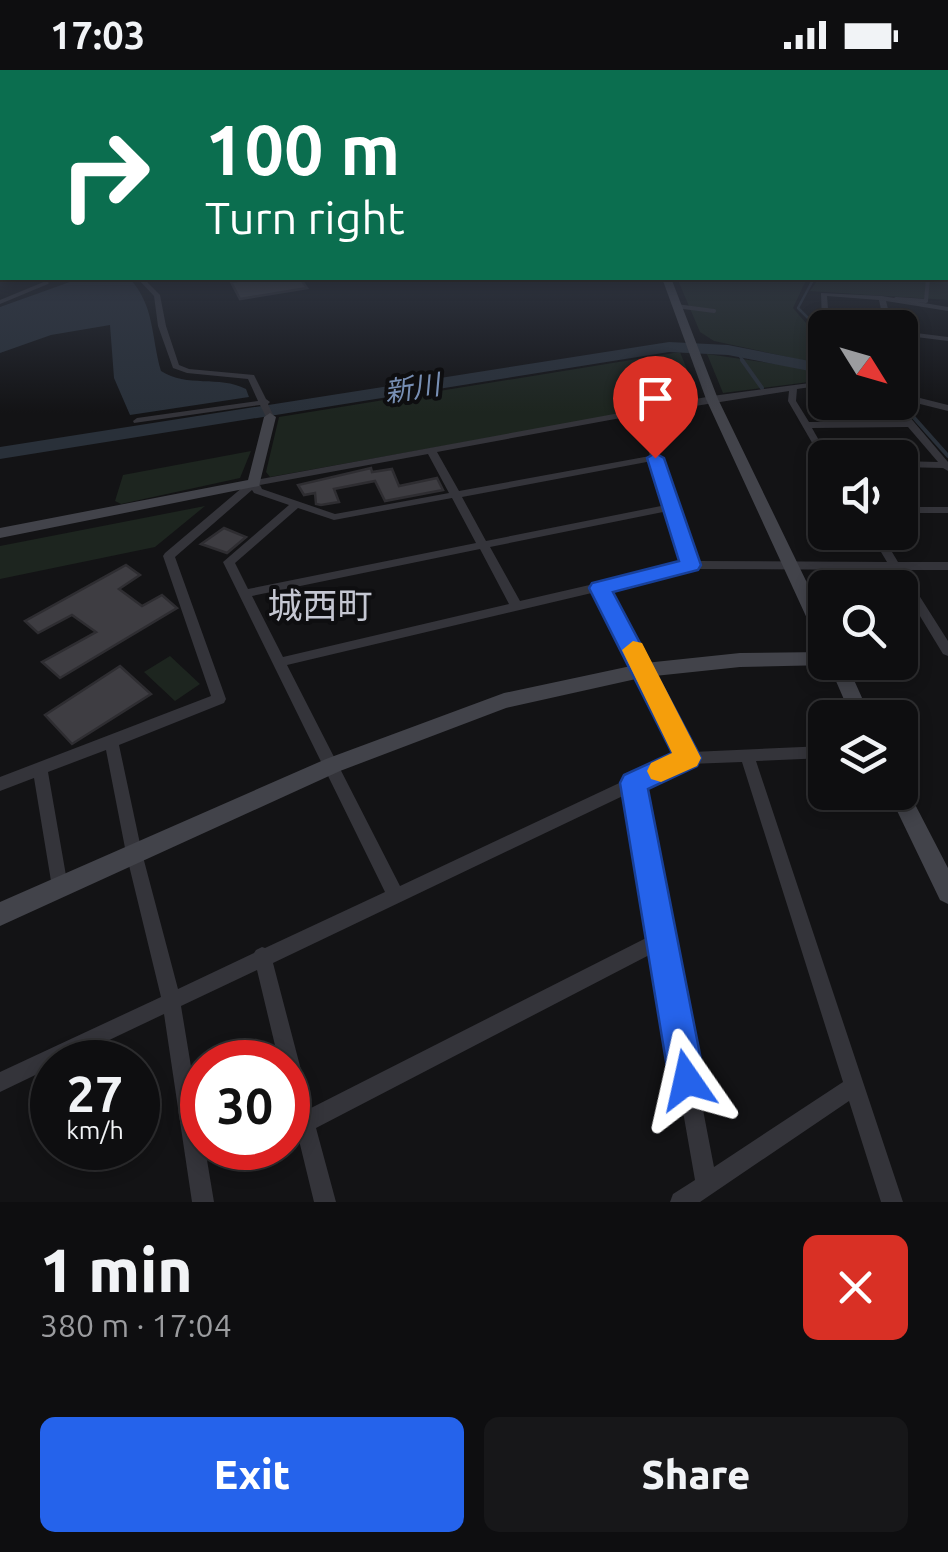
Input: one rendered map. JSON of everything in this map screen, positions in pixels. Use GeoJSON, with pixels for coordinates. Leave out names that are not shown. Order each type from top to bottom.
{"type":"FeatureCollection","features":[{"type":"Feature","properties":{"kind":"street"},"geometry":{"type":"LineString","coordinates":[[159,308],[176,366],[187,371],[251,377],[268,409],[254,482],[258,491],[296,506],[334,516],[655,458]]}},
{"type":"Feature","properties":{"kind":"street"},"geometry":{"type":"LineString","coordinates":[[677,308],[712,400],[808,602]]}},
{"type":"Feature","properties":{"kind":"street"},"geometry":{"type":"LineString","coordinates":[[918,335],[948,339]]}},
{"type":"Feature","properties":{"kind":"street"},"geometry":{"type":"LineString","coordinates":[[0,533],[254,482],[808,385]]}},
{"type":"Feature","properties":{"kind":"street"},"geometry":{"type":"LineString","coordinates":[[792,401],[793,387]]}},
{"type":"Feature","properties":{"kind":"street"},"geometry":{"type":"LineString","coordinates":[[768,391],[792,401],[815,440]]}},
{"type":"Feature","properties":{"kind":"street"},"geometry":{"type":"LineString","coordinates":[[918,400],[948,408]]}},
{"type":"Feature","properties":{"kind":"street"},"geometry":{"type":"LineString","coordinates":[[137,421],[268,409]]}},
{"type":"Feature","properties":{"kind":"street"},"geometry":{"type":"LineString","coordinates":[[641,415],[690,565]]}},
{"type":"Feature","properties":{"kind":"street"},"geometry":{"type":"LineString","coordinates":[[907,420],[947,466]]}},
{"type":"Feature","properties":{"kind":"street"},"geometry":{"type":"LineString","coordinates":[[807,424],[910,424]]}},
{"type":"Feature","properties":{"kind":"street"},"geometry":{"type":"LineString","coordinates":[[432,450],[516,606]]}},
{"type":"Feature","properties":{"kind":"street"},"geometry":{"type":"LineString","coordinates":[[918,465],[947,466]]}},
{"type":"Feature","properties":{"kind":"street"},"geometry":{"type":"LineString","coordinates":[[0,784],[220,699],[169,556],[254,482]]}},
{"type":"Feature","properties":{"kind":"street"},"geometry":{"type":"LineString","coordinates":[[296,506],[229,562],[395,894]]}},
{"type":"Feature","properties":{"kind":"street"},"geometry":{"type":"LineString","coordinates":[[247,593],[670,507]]}},
{"type":"Feature","properties":{"kind":"street"},"geometry":{"type":"LineString","coordinates":[[918,510],[948,510]]}},
{"type":"Feature","properties":{"kind":"street"},"geometry":{"type":"LineString","coordinates":[[885,550],[942,630],[948,652]]}},
{"type":"Feature","properties":{"kind":"street"},"geometry":{"type":"LineString","coordinates":[[281,662],[690,565],[948,566]]}},
{"type":"Feature","properties":{"kind":"street"},"geometry":{"type":"LineString","coordinates":[[600,588],[688,758]]}},
{"type":"Feature","properties":{"kind":"street"},"geometry":{"type":"LineString","coordinates":[[0,914],[333,766],[504,701],[645,670],[740,660],[808,660]]}},
{"type":"Feature","properties":{"kind":"street"},"geometry":{"type":"LineString","coordinates":[[112,742],[134,854],[171,999],[204,1202]]}},
{"type":"Feature","properties":{"kind":"street"},"geometry":{"type":"LineString","coordinates":[[0,1082],[688,758],[808,753]]}},
{"type":"Feature","properties":{"kind":"street"},"geometry":{"type":"LineString","coordinates":[[747,755],[892,1202]]}},
{"type":"Feature","properties":{"kind":"street"},"geometry":{"type":"LineString","coordinates":[[40,769],[60,887]]}},
{"type":"Feature","properties":{"kind":"street"},"geometry":{"type":"LineString","coordinates":[[634,783],[707,1185]]}},
{"type":"Feature","properties":{"kind":"street"},"geometry":{"type":"LineString","coordinates":[[907,810],[948,892]]}},
{"type":"Feature","properties":{"kind":"street"},"geometry":{"type":"LineString","coordinates":[[310,1120],[660,940]]}},
{"type":"Feature","properties":{"kind":"street"},"geometry":{"type":"LineString","coordinates":[[262,956],[283,1040]]}},
{"type":"Feature","properties":{"kind":"street"},"geometry":{"type":"LineString","coordinates":[[681,1202],[854,1086]]}},
{"type":"Feature","properties":{"kind":"street"},"geometry":{"type":"LineString","coordinates":[[310,1146],[325,1202]]}},
{"type":"Feature","properties":{"kind":"lane"},"geometry":{"type":"LineString","coordinates":[[690,308],[714,311]]}},
{"type":"Feature","properties":{"kind":"shaded area"},"geometry":{"type":"Polygon","coordinates":[[[0,308],[147,308],[161,371],[181,379],[236,385],[246,389],[249,397],[130,415],[114,378],[110,325],[51,335],[0,353],[0,308]]]}},
{"type":"Feature","properties":{"kind":"shaded area"},"geometry":{"type":"Polygon","coordinates":[[[690,308],[793,308],[808,325],[808,361],[714,341],[700,332],[690,308]]]}},
{"type":"Feature","properties":{"kind":"shaded area"},"geometry":{"type":"Polygon","coordinates":[[[680,352],[698,397],[695,401],[270,477],[266,472],[279,417],[680,352]]]}},
{"type":"Feature","properties":{"kind":"shaded area"},"geometry":{"type":"Polygon","coordinates":[[[707,354],[808,369],[808,382],[723,393],[707,354]]]}},
{"type":"Feature","properties":{"kind":"shaded area"},"geometry":{"type":"Polygon","coordinates":[[[251,451],[240,478],[121,504],[115,501],[123,475],[251,451]]]}},
{"type":"Feature","properties":{"kind":"shaded area"},"geometry":{"type":"Polygon","coordinates":[[[205,506],[155,547],[0,579],[0,546],[205,506]]]}},
{"type":"Feature","properties":{"kind":"shaded area"},"geometry":{"type":"Polygon","coordinates":[[[170,656],[200,684],[175,701],[144,672],[170,656]]]}},
{"type":"Feature","properties":{"kind":"building"},"geometry":{"type":"Polygon","coordinates":[[[371,468],[372,472],[392,469],[399,486],[437,478],[443,490],[385,501],[375,481],[334,489],[339,502],[321,505],[316,504],[315,493],[304,495],[298,485],[371,468]]]}},
{"type":"Feature","properties":{"kind":"building"},"geometry":{"type":"Polygon","coordinates":[[[224,528],[246,537],[227,553],[201,544],[224,528]]]}},
{"type":"Feature","properties":{"kind":"building"},"geometry":{"type":"Polygon","coordinates":[[[126,565],[140,575],[119,589],[142,606],[162,595],[177,608],[60,678],[42,662],[96,632],[72,615],[38,633],[25,621],[126,565]]]}},
{"type":"Feature","properties":{"kind":"building"},"geometry":{"type":"Polygon","coordinates":[[[120,666],[151,694],[72,744],[45,715],[120,666]]]}},
{"type":"Feature","properties":{"kind":"waterway"},"geometry":{"type":"LineString","coordinates":[[798,308],[808,318]]}},
{"type":"Feature","properties":{"kind":"waterway","name":"新川"},"geometry":{"type":"LineString","coordinates":[[0,453],[669,347],[728,350],[808,366]]}},
{"type":"Feature","properties":{"kind":"waterway"},"geometry":{"type":"LineString","coordinates":[[736,351],[744,362]]}},
{"type":"Feature","properties":{"kind":"waterway"},"geometry":{"type":"LineString","coordinates":[[742,360],[762,388]]}},
{"type":"Feature","properties":{"kind":"waterway"},"geometry":{"type":"LineString","coordinates":[[916,420],[948,456]]}},
{"type":"Feature","properties":{"kind":"slow traffic"},"geometry":{"type":"LineString","coordinates":[[633,650],[688,758],[661,771]]}},
{"type":"Feature","properties":{"kind":"district","name":"城西町"},"geometry":{"type":"Point","coordinates":[320,606]}},
{"type":"Feature","properties":{"kind":"route"},"geometry":{"type":"LineString","coordinates":[[655,458],[690,565],[600,588],[688,758],[634,783],[687,1080]]}}]}
